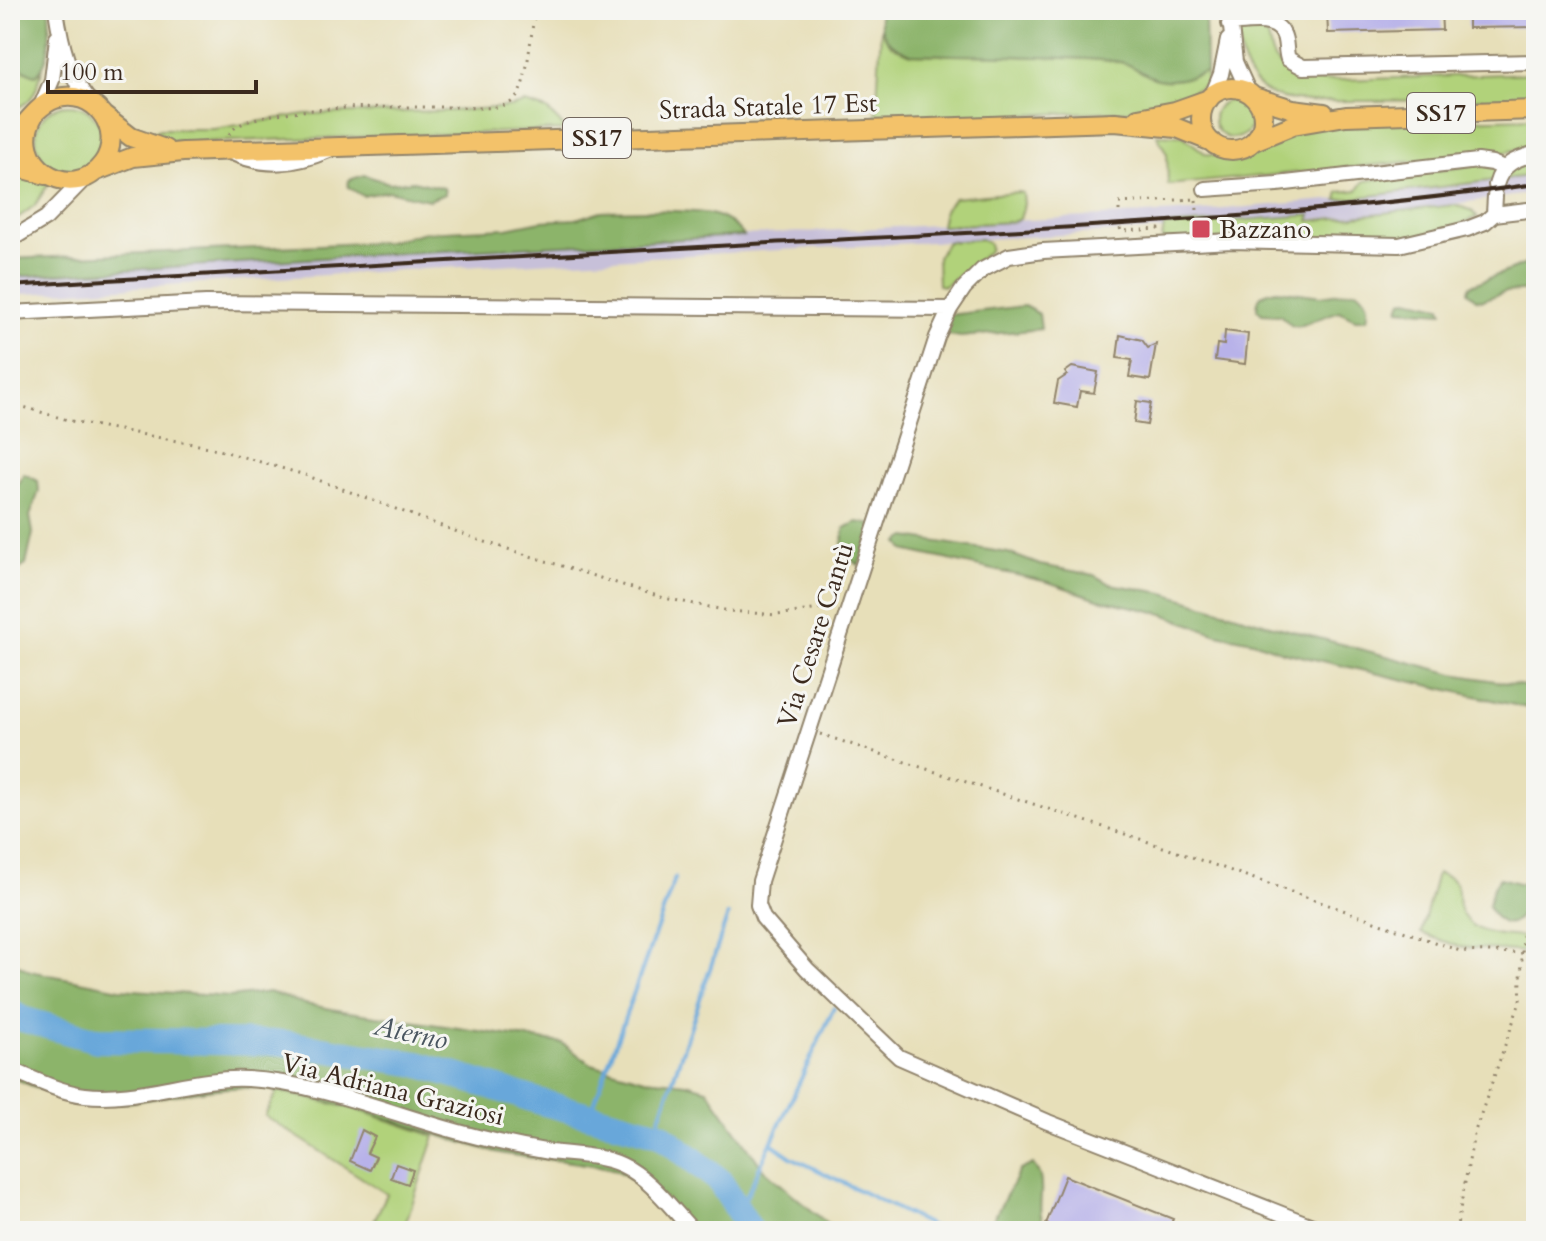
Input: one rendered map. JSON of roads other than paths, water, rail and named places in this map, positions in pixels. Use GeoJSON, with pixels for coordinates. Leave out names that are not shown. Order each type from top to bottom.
{"type":"FeatureCollection","features":[{"type":"Feature","properties":{"kind":"main road","name":"SS17"},"geometry":{"type":"LineString","coordinates":[[1211,97],[1230,88],[1293,109],[1346,116]]}},
{"type":"Feature","properties":{"kind":"main road"},"geometry":{"type":"LineString","coordinates":[[1251,95],[1262,109],[1263,119],[1260,133],[1254,141]]}},
{"type":"Feature","properties":{"kind":"main road"},"geometry":{"type":"LineString","coordinates":[[10,141],[36,112],[51,101],[65,97],[79,98],[98,109],[109,127],[109,148],[104,161],[91,174]]}},
{"type":"Feature","properties":{"kind":"main road"},"geometry":{"type":"LineString","coordinates":[[1211,97],[1202,118],[1203,129],[1212,142]]}},
{"type":"Feature","properties":{"kind":"main road","name":"Strada Statale 17 Est"},"geometry":{"type":"LineString","coordinates":[[1115,122],[1175,111],[1211,97]]}},
{"type":"Feature","properties":{"kind":"main road","name":"Strada Statale 17 Est"},"geometry":{"type":"LineString","coordinates":[[98,109],[139,141],[183,152]]}},
{"type":"Feature","properties":{"kind":"main road","name":"SS17"},"geometry":{"type":"LineString","coordinates":[[1212,142],[1220,147],[1243,148],[1293,125],[1346,116],[1536,110]]}},
{"type":"Feature","properties":{"kind":"main road"},"geometry":{"type":"LineString","coordinates":[[36,112],[27,135],[28,149],[39,168],[52,177]]}},
{"type":"Feature","properties":{"kind":"main road","name":"Strada Statale 17 Est"},"geometry":{"type":"LineString","coordinates":[[91,174],[133,157],[183,152],[1115,122],[1177,128],[1212,142]]}},
{"type":"Feature","properties":{"kind":"main road","name":"SS17"},"geometry":{"type":"LineString","coordinates":[[10,165],[68,180],[91,174]]}},
{"type":"Feature","properties":{"kind":"street"},"geometry":{"type":"LineString","coordinates":[[56,12],[63,48],[73,76],[98,109]]}},
{"type":"Feature","properties":{"kind":"street"},"geometry":{"type":"LineString","coordinates":[[36,112],[50,89],[54,72],[56,12]]}},
{"type":"Feature","properties":{"kind":"street"},"geometry":{"type":"LineString","coordinates":[[1229,17],[1276,26],[1284,37],[1288,59],[1303,67],[1536,62]]}},
{"type":"Feature","properties":{"kind":"street"},"geometry":{"type":"LineString","coordinates":[[1229,17],[1235,62],[1251,95]]}},
{"type":"Feature","properties":{"kind":"street"},"geometry":{"type":"LineString","coordinates":[[1211,97],[1224,61],[1229,17]]}},
{"type":"Feature","properties":{"kind":"street"},"geometry":{"type":"LineString","coordinates":[[1494,214],[1495,190],[1504,168],[1517,159],[1536,153]]}},
{"type":"Feature","properties":{"kind":"street"},"geometry":{"type":"LineString","coordinates":[[1201,194],[1478,161],[1504,168]]}},
{"type":"Feature","properties":{"kind":"street"},"geometry":{"type":"LineString","coordinates":[[10,240],[33,228],[91,174]]}},
{"type":"Feature","properties":{"kind":"street"},"geometry":{"type":"LineString","coordinates":[[50,214],[59,191],[59,182],[52,177]]}},
{"type":"Feature","properties":{"kind":"street","name":"Via Cesare Cantù"},"geometry":{"type":"LineString","coordinates":[[1325,1231],[1048,1122],[899,1057],[807,969],[763,918],[758,896],[760,881],[937,337],[964,288],[982,270],[999,260],[1019,254],[1232,241],[1399,245],[1467,229],[1485,222],[1494,214],[1536,209]]}},
{"type":"Feature","properties":{"kind":"street"},"geometry":{"type":"LineString","coordinates":[[10,313],[206,303],[950,309]]}},
{"type":"Feature","properties":{"kind":"street","name":"Via Adriana Graziosi"},"geometry":{"type":"LineString","coordinates":[[10,1069],[83,1095],[245,1079],[281,1083],[371,1104],[477,1137],[547,1152],[604,1159],[624,1166],[639,1176],[693,1231]]}},
{"type":"Feature","properties":{"kind":"waterway"},"geometry":{"type":"LineString","coordinates":[[590,1115],[675,878]]}},
{"type":"Feature","properties":{"kind":"waterway"},"geometry":{"type":"LineString","coordinates":[[655,1133],[728,915]]}},
{"type":"Feature","properties":{"kind":"waterway"},"geometry":{"type":"LineString","coordinates":[[739,1212],[834,1008]]}},
{"type":"Feature","properties":{"kind":"waterway","name":"Aterno"},"geometry":{"type":"LineString","coordinates":[[10,1012],[22,1019],[97,1040],[285,1043],[418,1064],[660,1134],[719,1180],[751,1231]]}},
{"type":"Feature","properties":{"kind":"waterway"},"geometry":{"type":"LineString","coordinates":[[771,1143],[791,1157],[942,1231]]}},
{"type":"Feature","properties":{"kind":"railway"},"geometry":{"type":"LineString","coordinates":[[10,286],[1154,222],[1345,207],[1536,184]]}},
{"type":"Feature","properties":{"kind":"place","name":"Bazzano"},"geometry":{"type":"Point","coordinates":[1201,229]}}]}
